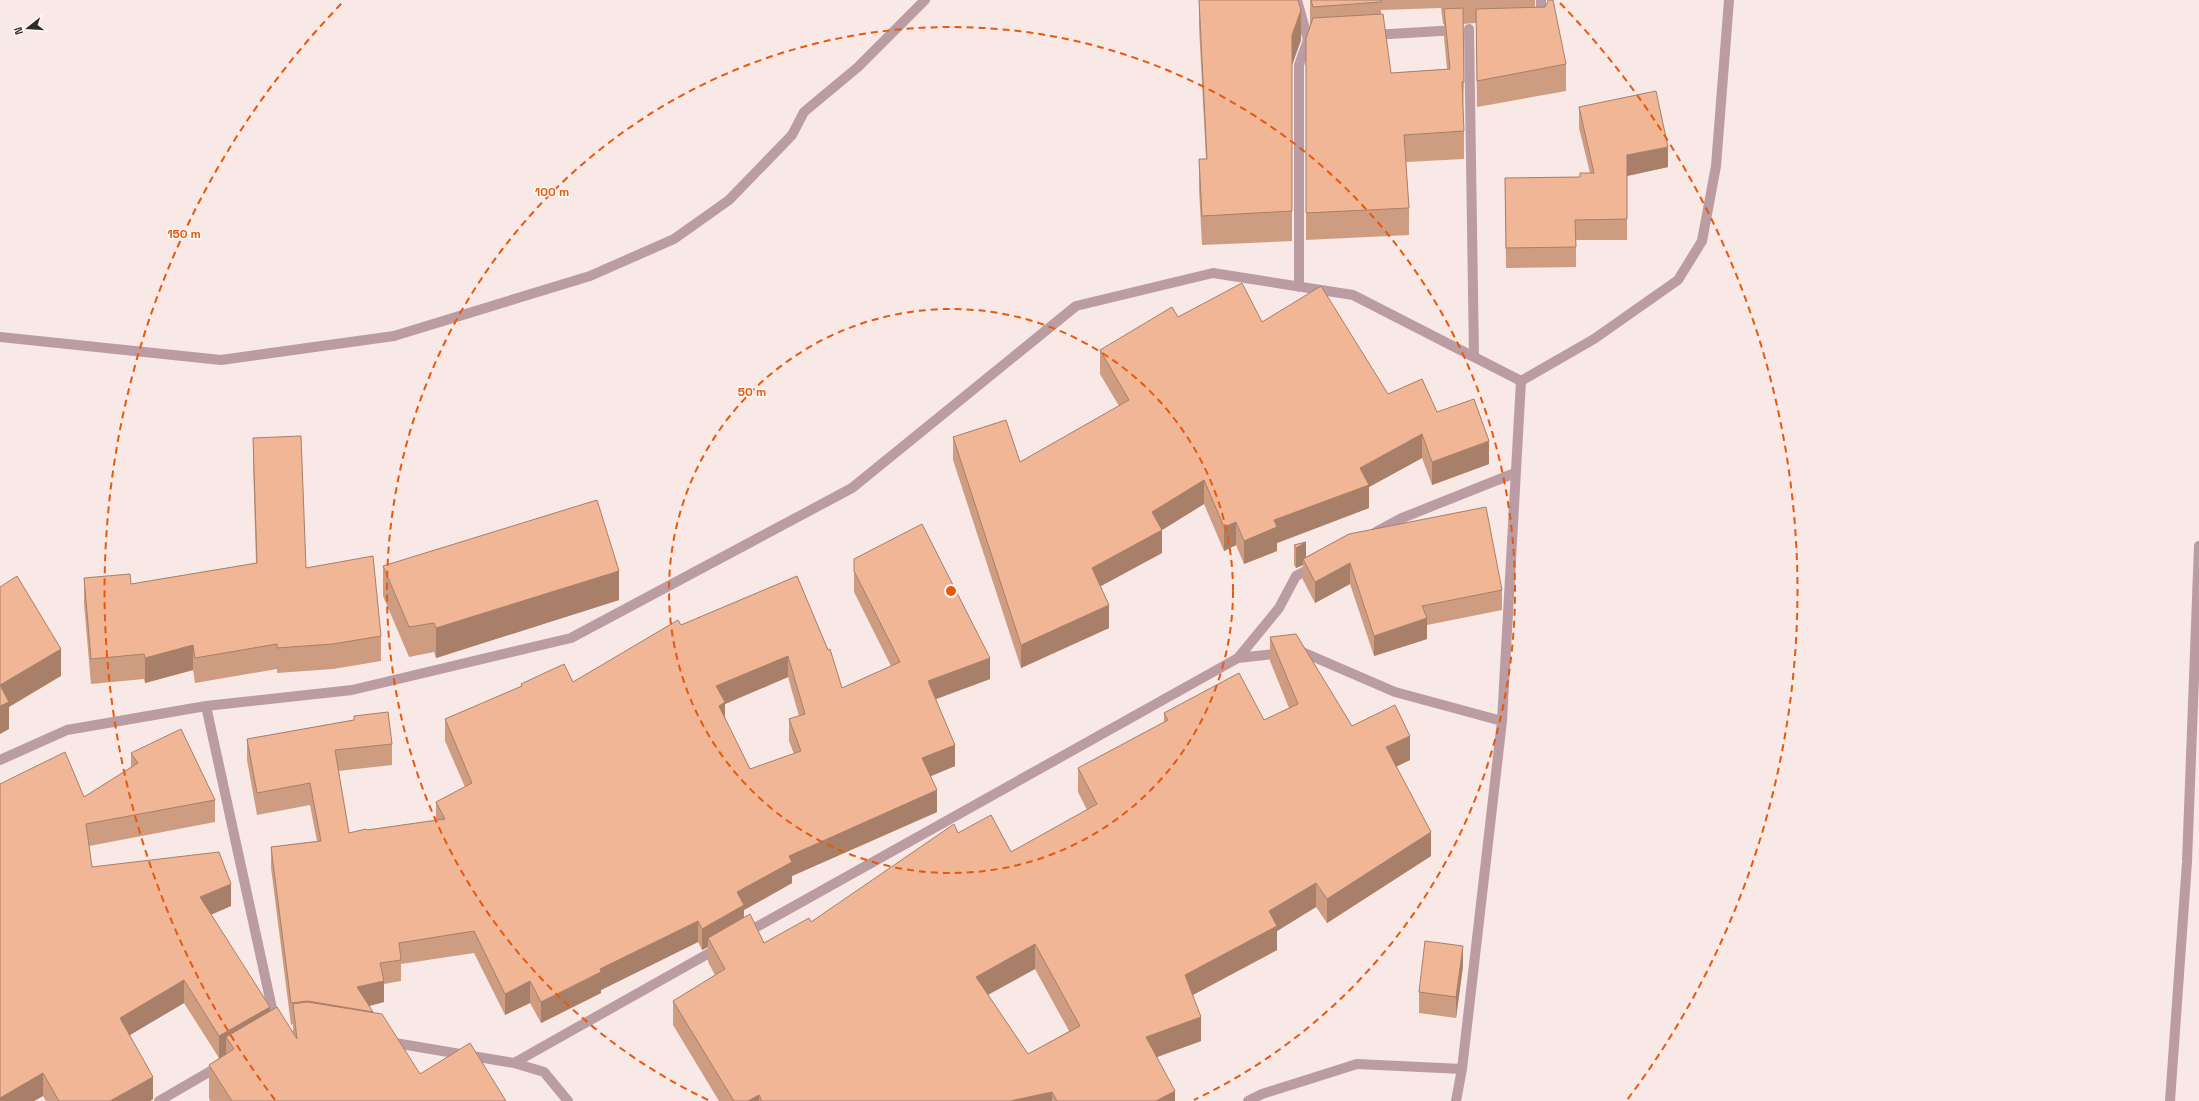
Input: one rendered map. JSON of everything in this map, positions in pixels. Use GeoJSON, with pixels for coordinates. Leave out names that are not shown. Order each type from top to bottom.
{"type":"FeatureCollection","features":[{"type":"Feature","properties":{"kind":"street"},"geometry":{"type":"LineString","coordinates":[[0,337],[221,360],[394,336],[590,276],[674,239],[729,200],[792,135],[804,112],[858,67],[925,0]]}},
{"type":"Feature","properties":{"kind":"street"},"geometry":{"type":"LineString","coordinates":[[1297,0],[1312,39],[1299,65],[1299,287]]}},
{"type":"Feature","properties":{"kind":"street"},"geometry":{"type":"LineString","coordinates":[[1534,28],[1541,28],[1541,0]]}},
{"type":"Feature","properties":{"kind":"street"},"geometry":{"type":"LineString","coordinates":[[1521,381],[1594,339],[1678,280],[1702,241],[1716,166],[1729,0]]}},
{"type":"Feature","properties":{"kind":"street"},"geometry":{"type":"LineString","coordinates":[[1362,36],[1472,29],[1474,357]]}},
{"type":"Feature","properties":{"kind":"street"},"geometry":{"type":"LineString","coordinates":[[0,760],[66,730],[206,706],[352,690],[572,638],[852,488],[1076,306],[1214,273],[1353,295],[1521,381]]}},
{"type":"Feature","properties":{"kind":"street"},"geometry":{"type":"LineString","coordinates":[[1456,1101],[1462,1069],[1502,721],[1521,381]]}},
{"type":"Feature","properties":{"kind":"street"},"geometry":{"type":"LineString","coordinates":[[1369,536],[1402,518],[1515,473]]}},
{"type":"Feature","properties":{"kind":"street"},"geometry":{"type":"LineString","coordinates":[[2170,1101],[2187,862],[2199,546]]}},
{"type":"Feature","properties":{"kind":"street"},"geometry":{"type":"LineString","coordinates":[[514,1062],[1238,658],[1279,608],[1296,576],[1322,562]]}},
{"type":"Feature","properties":{"kind":"street"},"geometry":{"type":"LineString","coordinates":[[1238,658],[1300,651],[1395,692],[1502,721]]}},
{"type":"Feature","properties":{"kind":"street"},"geometry":{"type":"LineString","coordinates":[[206,706],[278,1033]]}},
{"type":"Feature","properties":{"kind":"street"},"geometry":{"type":"LineString","coordinates":[[376,1040],[514,1062],[544,1072],[568,1101]]}},
{"type":"Feature","properties":{"kind":"street"},"geometry":{"type":"LineString","coordinates":[[159,1101],[232,1059]]}},
{"type":"Feature","properties":{"kind":"street"},"geometry":{"type":"LineString","coordinates":[[1248,1101],[1262,1094],[1357,1064],[1462,1069]]}},
{"type":"Feature","properties":{"kind":"building"},"geometry":{"type":"Polygon","coordinates":[[[1199,0],[1298,0],[1301,10],[1292,35],[1292,211],[1202,216],[1199,159],[1207,159],[1199,0]]]}},
{"type":"Feature","properties":{"kind":"building"},"geometry":{"type":"Polygon","coordinates":[[[1311,0],[1381,0],[1381,2],[1313,7],[1311,0]]]}},
{"type":"Feature","properties":{"kind":"building"},"geometry":{"type":"Polygon","coordinates":[[[1548,0],[1553,0],[1566,64],[1477,81],[1476,9],[1545,7],[1548,0]]]}},
{"type":"Feature","properties":{"kind":"building"},"geometry":{"type":"Polygon","coordinates":[[[1463,8],[1464,82],[1462,82],[1464,131],[1404,135],[1409,208],[1306,213],[1306,38],[1313,18],[1383,14],[1391,73],[1450,69],[1444,9],[1463,8]]]}},
{"type":"Feature","properties":{"kind":"building"},"geometry":{"type":"Polygon","coordinates":[[[1656,91],[1668,147],[1627,155],[1627,219],[1575,220],[1576,247],[1506,248],[1505,178],[1580,177],[1580,173],[1594,173],[1579,107],[1656,91]]]}},
{"type":"Feature","properties":{"kind":"building"},"geometry":{"type":"Polygon","coordinates":[[[1242,283],[1262,322],[1321,286],[1388,394],[1422,379],[1437,412],[1474,399],[1489,441],[1432,462],[1422,434],[1360,468],[1369,485],[1274,520],[1277,527],[1244,541],[1236,522],[1224,527],[1204,480],[1152,512],[1162,530],[1092,568],[1109,605],[1021,645],[953,437],[1006,420],[1020,462],[1129,400],[1100,350],[1172,307],[1178,317],[1242,283]]]}},
{"type":"Feature","properties":{"kind":"building"},"geometry":{"type":"Polygon","coordinates":[[[301,436],[306,568],[373,556],[381,636],[333,644],[277,648],[277,644],[195,658],[193,645],[145,658],[144,654],[91,659],[84,578],[130,574],[131,584],[257,563],[253,438],[301,436]]]}},
{"type":"Feature","properties":{"kind":"building"},"geometry":{"type":"Polygon","coordinates":[[[597,500],[619,571],[436,628],[434,623],[409,627],[383,566],[597,500]]]}},
{"type":"Feature","properties":{"kind":"building"},"geometry":{"type":"Polygon","coordinates":[[[1486,507],[1502,590],[1422,606],[1427,618],[1374,636],[1350,563],[1315,582],[1303,559],[1349,534],[1486,507]]]}},
{"type":"Feature","properties":{"kind":"building"},"geometry":{"type":"Polygon","coordinates":[[[922,524],[990,658],[928,681],[955,745],[922,758],[937,790],[789,856],[792,862],[737,892],[744,905],[702,929],[698,921],[600,969],[601,972],[541,1002],[530,981],[505,994],[474,931],[399,943],[401,960],[380,963],[384,981],[357,987],[373,1012],[308,1001],[291,1003],[271,847],[321,841],[310,783],[257,793],[247,739],[354,720],[354,716],[388,712],[392,744],[335,750],[349,833],[366,829],[445,819],[436,802],[472,783],[445,719],[522,686],[521,684],[564,664],[573,682],[678,620],[681,625],[797,576],[828,650],[830,649],[842,688],[900,662],[854,571],[854,559],[922,524]],[[788,656],[716,686],[725,702],[719,706],[750,769],[801,751],[789,719],[805,714],[788,656]]]}},
{"type":"Feature","properties":{"kind":"building"},"geometry":{"type":"Polygon","coordinates":[[[1306,542],[1296,548],[1294,545],[1306,542]]]}},
{"type":"Feature","properties":{"kind":"building"},"geometry":{"type":"Polygon","coordinates":[[[17,576],[61,649],[0,685],[0,587],[17,576]]]}},
{"type":"Feature","properties":{"kind":"building"},"geometry":{"type":"Polygon","coordinates":[[[1296,634],[1352,726],[1395,705],[1410,736],[1386,747],[1431,832],[1327,899],[1316,883],[1269,911],[1277,926],[1185,975],[1201,1017],[1146,1037],[1175,1091],[1156,1101],[1057,1101],[1052,1092],[1010,1101],[762,1101],[759,1095],[748,1101],[734,1101],[673,1001],[725,969],[708,938],[750,914],[764,943],[809,918],[811,922],[954,824],[958,833],[991,815],[1011,852],[1097,804],[1078,768],[1168,720],[1164,713],[1239,673],[1264,720],[1298,704],[1270,637],[1296,634]],[[1035,944],[976,977],[1028,1054],[1080,1026],[1035,944]]]}},
{"type":"Feature","properties":{"kind":"building"},"geometry":{"type":"Polygon","coordinates":[[[0,685],[9,702],[0,706],[0,685]]]}},
{"type":"Feature","properties":{"kind":"building"},"geometry":{"type":"Polygon","coordinates":[[[181,729],[215,800],[86,824],[92,867],[219,852],[231,884],[200,897],[270,1007],[219,1036],[184,980],[120,1018],[153,1077],[110,1101],[59,1101],[43,1073],[0,1098],[0,784],[65,752],[84,797],[138,763],[131,753],[181,729]]]}},
{"type":"Feature","properties":{"kind":"building"},"geometry":{"type":"Polygon","coordinates":[[[1425,941],[1463,946],[1456,997],[1419,992],[1425,941]]]}},
{"type":"Feature","properties":{"kind":"building"},"geometry":{"type":"Polygon","coordinates":[[[307,1002],[382,1014],[420,1074],[470,1043],[506,1101],[232,1101],[209,1065],[234,1049],[226,1037],[277,1007],[297,1039],[293,1004],[307,1002]]]}}]}
